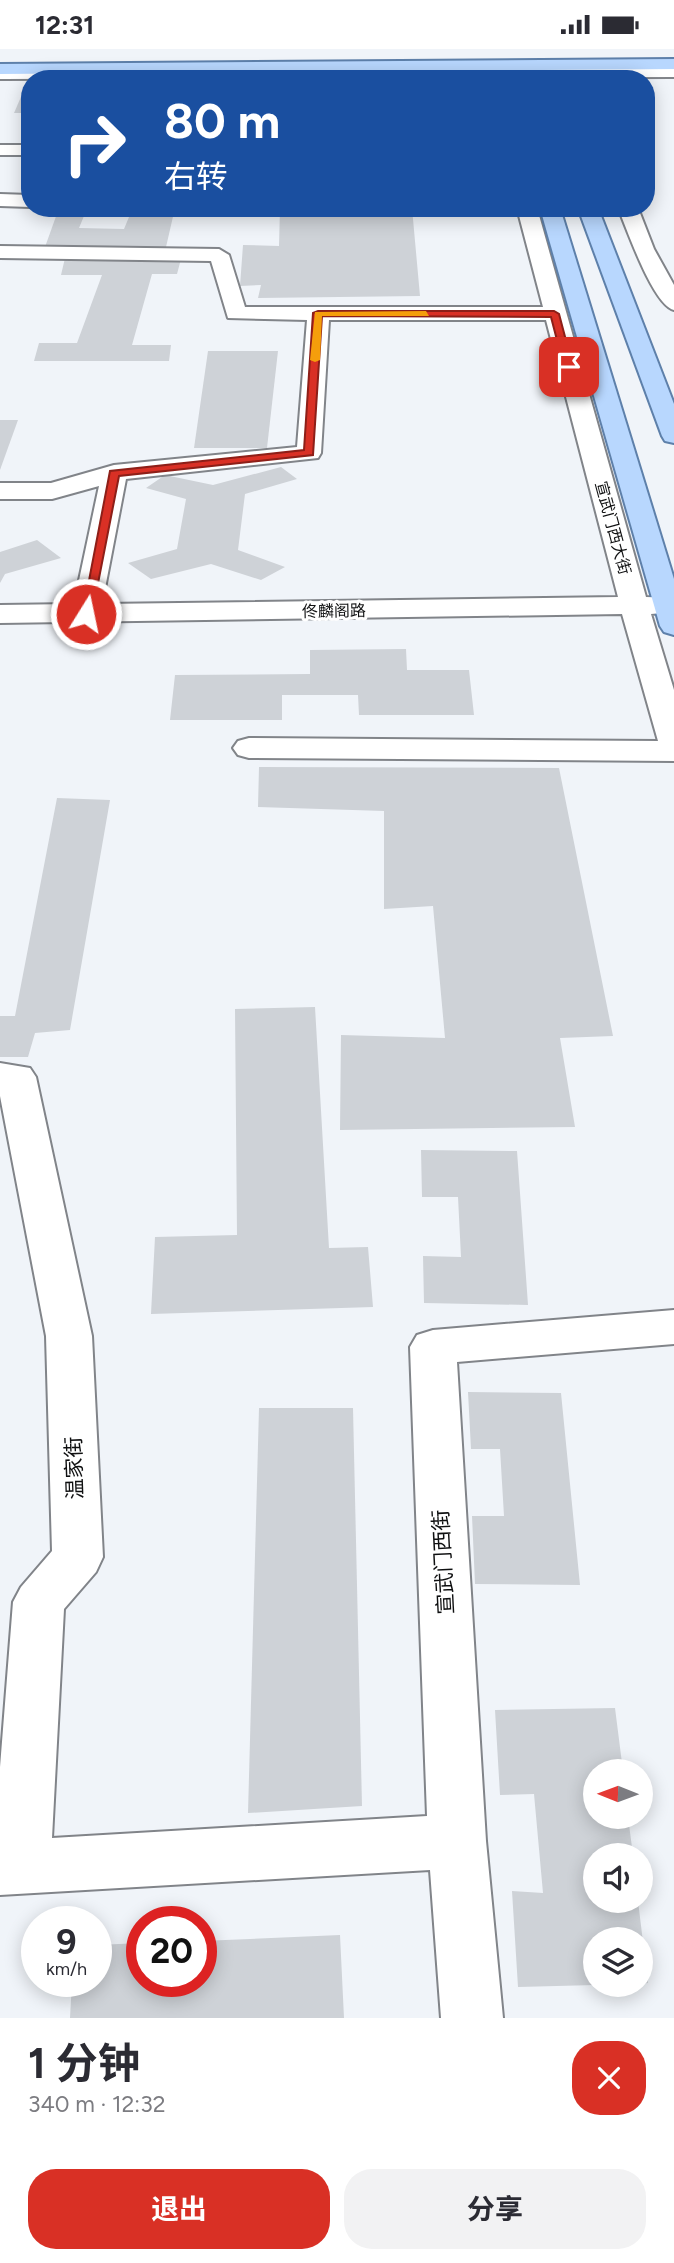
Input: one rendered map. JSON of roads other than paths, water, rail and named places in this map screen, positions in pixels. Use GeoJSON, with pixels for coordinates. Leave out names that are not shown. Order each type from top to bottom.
{"type":"FeatureCollection","features":[{"type":"Feature","properties":{"kind":"main road"},"geometry":{"type":"LineString","coordinates":[[581,64],[674,53]]}},
{"type":"Feature","properties":{"kind":"main road"},"geometry":{"type":"LineString","coordinates":[[0,58],[500,63]]}},
{"type":"Feature","properties":{"kind":"main road"},"geometry":{"type":"LineString","coordinates":[[581,64],[674,64]]}},
{"type":"Feature","properties":{"kind":"main road","name":"宣武门西大街"},"geometry":{"type":"LineString","coordinates":[[553,217],[671,616]]}},
{"type":"Feature","properties":{"kind":"main road"},"geometry":{"type":"LineString","coordinates":[[591,217],[674,436]]}},
{"type":"Feature","properties":{"kind":"main road"},"geometry":{"type":"LineString","coordinates":[[554,314],[582,314]]}},
{"type":"Feature","properties":{"kind":"street"},"geometry":{"type":"LineString","coordinates":[[63,52],[85,58]]}},
{"type":"Feature","properties":{"kind":"street"},"geometry":{"type":"LineString","coordinates":[[345,70],[449,62],[581,64],[651,70]]}},
{"type":"Feature","properties":{"kind":"street"},"geometry":{"type":"LineString","coordinates":[[655,70],[674,72]]}},
{"type":"Feature","properties":{"kind":"street"},"geometry":{"type":"LineString","coordinates":[[0,72],[21,72]]}},
{"type":"Feature","properties":{"kind":"street"},"geometry":{"type":"LineString","coordinates":[[0,150],[21,150]]}},
{"type":"Feature","properties":{"kind":"street"},"geometry":{"type":"LineString","coordinates":[[0,200],[21,201]]}},
{"type":"Feature","properties":{"kind":"street","name":"宣武门西大街"},"geometry":{"type":"LineString","coordinates":[[510,217],[527,285],[554,314]]}},
{"type":"Feature","properties":{"kind":"street","name":"宣武门西大街"},"geometry":{"type":"LineString","coordinates":[[529,217],[634,605],[674,742]]}},
{"type":"Feature","properties":{"kind":"street"},"geometry":{"type":"LineString","coordinates":[[634,217],[654,249],[674,304]]}},
{"type":"Feature","properties":{"kind":"street"},"geometry":{"type":"LineString","coordinates":[[601,248],[654,249]]}},
{"type":"Feature","properties":{"kind":"street"},"geometry":{"type":"LineString","coordinates":[[0,252],[219,255],[236,313],[554,314]]}},
{"type":"Feature","properties":{"kind":"street"},"geometry":{"type":"LineString","coordinates":[[0,491],[52,491],[114,473],[309,453],[318,313]]}},
{"type":"Feature","properties":{"kind":"street"},"geometry":{"type":"LineString","coordinates":[[86,614],[114,473]]}},
{"type":"Feature","properties":{"kind":"street","name":"佟麟阁路"},"geometry":{"type":"LineString","coordinates":[[0,614],[634,605],[671,616]]}},
{"type":"Feature","properties":{"kind":"street"},"geometry":{"type":"LineString","coordinates":[[249,748],[674,751]]}},
{"type":"Feature","properties":{"kind":"street","name":"温家街"},"geometry":{"type":"LineString","coordinates":[[0,1076],[16,1077],[69,1336],[78,1557],[39,1602],[11,1867]]}},
{"type":"Feature","properties":{"kind":"street","name":"宣武门西街"},"geometry":{"type":"LineString","coordinates":[[472,2018],[457,1841],[433,1347],[674,1327]]}},
{"type":"Feature","properties":{"kind":"street"},"geometry":{"type":"LineString","coordinates":[[11,1867],[457,1841]]}}]}
